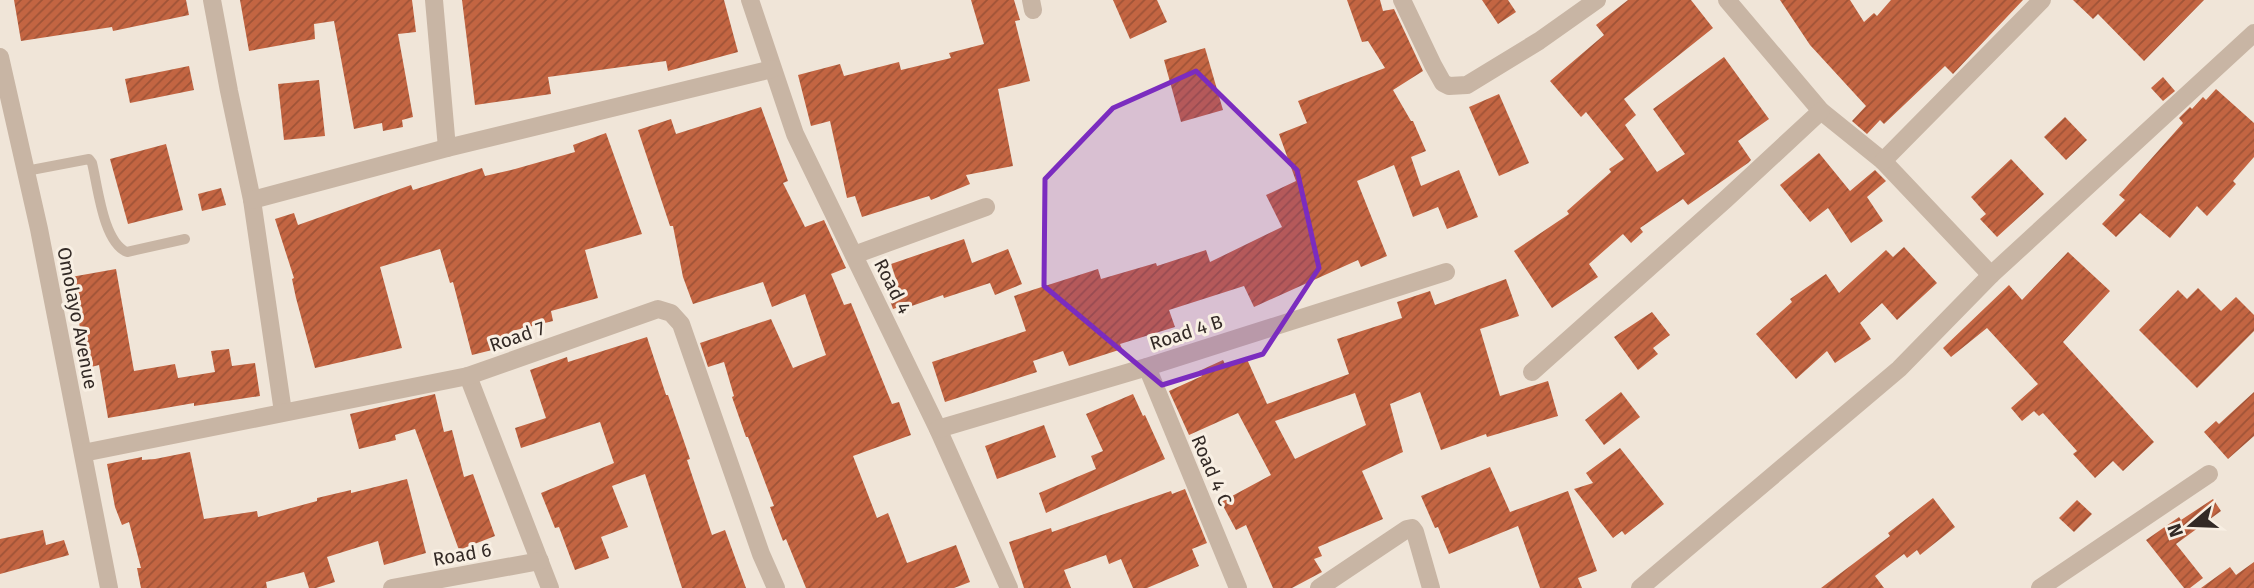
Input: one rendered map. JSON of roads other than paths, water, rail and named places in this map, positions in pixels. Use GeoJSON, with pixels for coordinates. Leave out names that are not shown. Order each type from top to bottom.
{"type":"FeatureCollection","features":[{"type":"Feature","properties":{"kind":"street"},"geometry":{"type":"LineString","coordinates":[[212,0],[252,200],[283,412]]}},
{"type":"Feature","properties":{"kind":"street"},"geometry":{"type":"LineString","coordinates":[[434,0],[447,148]]}},
{"type":"Feature","properties":{"kind":"street","name":"Road 4"},"geometry":{"type":"LineString","coordinates":[[750,0],[795,134],[938,429],[1009,588]]}},
{"type":"Feature","properties":{"kind":"street"},"geometry":{"type":"LineString","coordinates":[[1402,0],[1433,65],[1443,83],[1448,86],[1467,85],[1597,0]]}},
{"type":"Feature","properties":{"kind":"street"},"geometry":{"type":"LineString","coordinates":[[1727,0],[1821,111],[1883,160],[1991,275]]}},
{"type":"Feature","properties":{"kind":"street"},"geometry":{"type":"LineString","coordinates":[[1883,160],[2035,2]]}},
{"type":"Feature","properties":{"kind":"street"},"geometry":{"type":"LineString","coordinates":[[1640,588],[1899,369],[1991,275],[2254,33]]}},
{"type":"Feature","properties":{"kind":"street","name":"Omolayo Avenue"},"geometry":{"type":"LineString","coordinates":[[0,57],[4,84],[26,171],[109,588]]}},
{"type":"Feature","properties":{"kind":"street"},"geometry":{"type":"LineString","coordinates":[[252,200],[447,148],[772,69]]}},
{"type":"Feature","properties":{"kind":"street"},"geometry":{"type":"LineString","coordinates":[[1532,372],[1821,111]]}},
{"type":"Feature","properties":{"kind":"street"},"geometry":{"type":"LineString","coordinates":[[854,255],[986,207]]}},
{"type":"Feature","properties":{"kind":"street","name":"Road 4 B"},"geometry":{"type":"LineString","coordinates":[[938,429],[1147,367],[1446,272]]}},
{"type":"Feature","properties":{"kind":"street","name":"Road 7"},"geometry":{"type":"LineString","coordinates":[[83,453],[468,376],[658,309],[671,313],[681,324],[761,554],[776,588]]}},
{"type":"Feature","properties":{"kind":"street","name":"Road 4 C"},"geometry":{"type":"LineString","coordinates":[[1147,367],[1238,588]]}},
{"type":"Feature","properties":{"kind":"street"},"geometry":{"type":"LineString","coordinates":[[468,376],[550,588]]}},
{"type":"Feature","properties":{"kind":"street"},"geometry":{"type":"LineString","coordinates":[[2040,588],[2209,474]]}},
{"type":"Feature","properties":{"kind":"street"},"geometry":{"type":"LineString","coordinates":[[1319,588],[1407,528],[1412,528],[1415,532],[1431,588]]}},
{"type":"Feature","properties":{"kind":"street","name":"Road 6"},"geometry":{"type":"LineString","coordinates":[[392,588],[540,561]]}},
{"type":"Feature","properties":{"kind":"lane"},"geometry":{"type":"LineString","coordinates":[[26,171],[89,159],[108,231],[115,245],[127,252],[185,239]]}}]}
